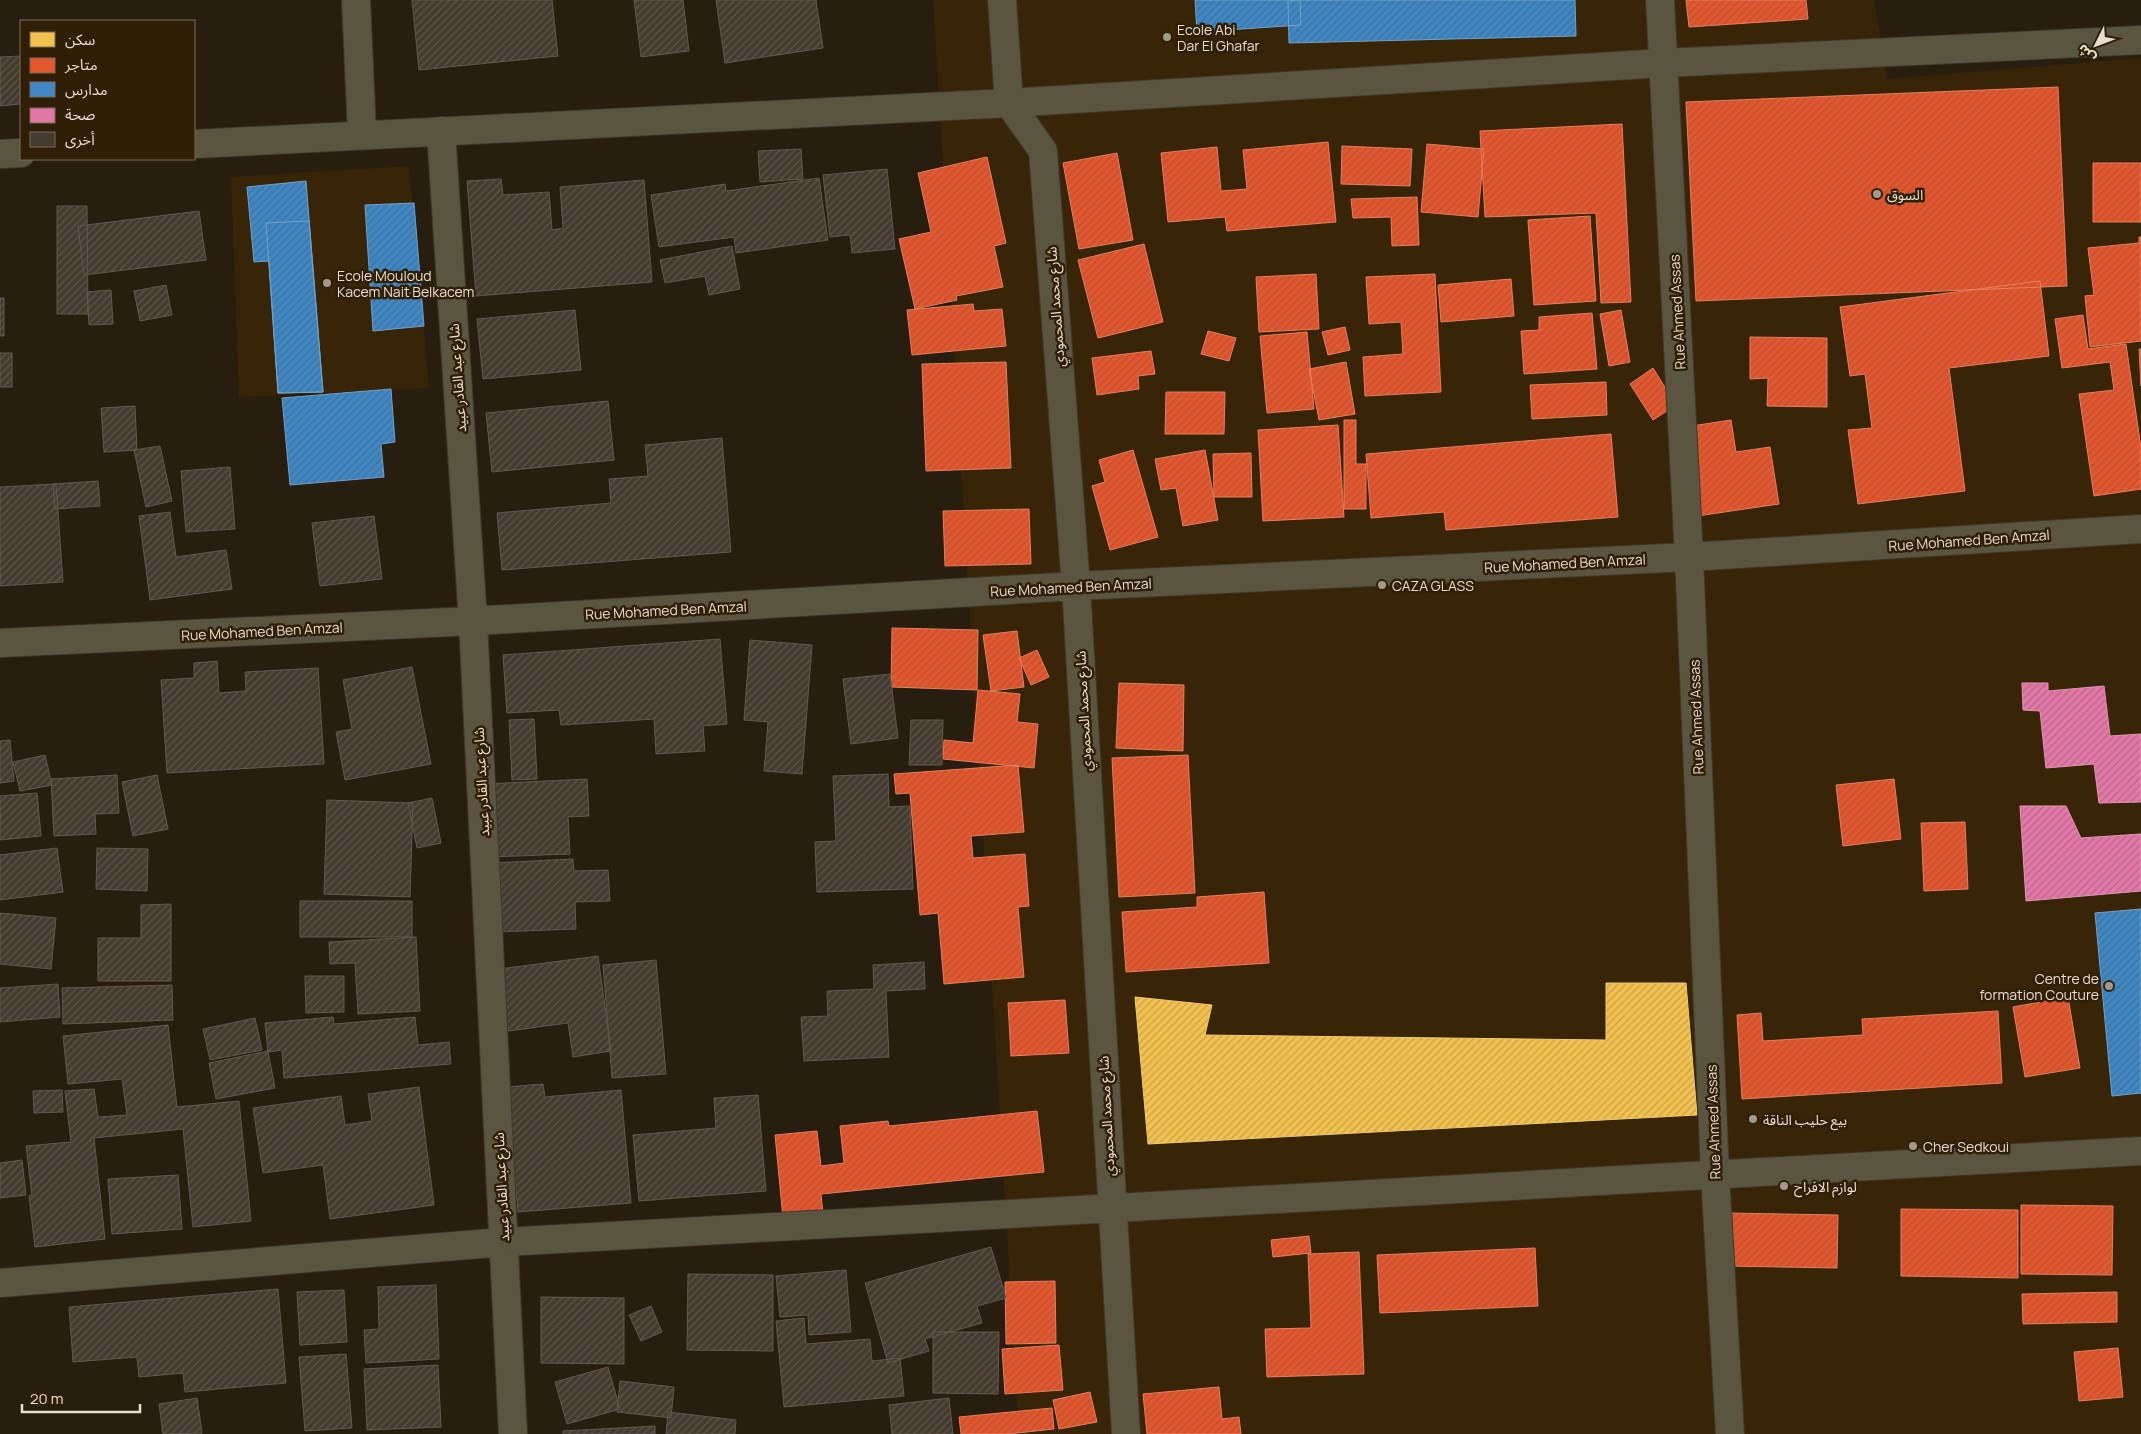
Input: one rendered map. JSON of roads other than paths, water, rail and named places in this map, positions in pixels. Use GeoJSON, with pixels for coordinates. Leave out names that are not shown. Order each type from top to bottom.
{"type":"FeatureCollection","features":[{"type":"Feature","properties":{"kind":"street"},"geometry":{"type":"LineString","coordinates":[[356,0],[362,134]]}},
{"type":"Feature","properties":{"kind":"street"},"geometry":{"type":"LineString","coordinates":[[1002,0],[1009,102]]}},
{"type":"Feature","properties":{"kind":"street","name":"Rue Ahmed Assas"},"geometry":{"type":"LineString","coordinates":[[1660,0],[1689,557],[1715,1174],[1730,1434]]}},
{"type":"Feature","properties":{"kind":"street"},"geometry":{"type":"LineString","coordinates":[[195,144],[1009,102],[1664,63],[2141,40]]}},
{"type":"Feature","properties":{"kind":"street","name":"شارع محمد المحمودي"},"geometry":{"type":"LineString","coordinates":[[1009,102],[1043,151],[1076,586],[1126,1434]]}},
{"type":"Feature","properties":{"kind":"street","name":"شارع عبد القادر عبيد"},"geometry":{"type":"LineString","coordinates":[[441,131],[473,621],[513,1434]]}},
{"type":"Feature","properties":{"kind":"street"},"geometry":{"type":"LineString","coordinates":[[0,154],[20,153]]}},
{"type":"Feature","properties":{"kind":"street","name":"Rue Mohamed Ben Amzal"},"geometry":{"type":"LineString","coordinates":[[0,644],[473,621],[1076,586],[1689,557],[2141,529]]}},
{"type":"Feature","properties":{"kind":"street"},"geometry":{"type":"LineString","coordinates":[[0,1283],[504,1242],[2141,1151]]}},
{"type":"Feature","properties":{"kind":"place","name":"Ecole Abi Dar El Ghafar"},"geometry":{"type":"Point","coordinates":[1167,37]}},
{"type":"Feature","properties":{"kind":"place","name":"السوق"},"geometry":{"type":"Point","coordinates":[1877,194]}},
{"type":"Feature","properties":{"kind":"place","name":"Ecole Mouloud Kacem Nait Belkacem"},"geometry":{"type":"Point","coordinates":[327,283]}},
{"type":"Feature","properties":{"kind":"place","name":"CAZA GLASS"},"geometry":{"type":"Point","coordinates":[1382,585]}},
{"type":"Feature","properties":{"kind":"place","name":"Centre de formation Couture"},"geometry":{"type":"Point","coordinates":[2109,986]}},
{"type":"Feature","properties":{"kind":"place","name":"بيع حليب الناقة"},"geometry":{"type":"Point","coordinates":[1753,1119]}},
{"type":"Feature","properties":{"kind":"place","name":"Cher Sedkoui"},"geometry":{"type":"Point","coordinates":[1913,1146]}},
{"type":"Feature","properties":{"kind":"place","name":"لوازم الافراح"},"geometry":{"type":"Point","coordinates":[1784,1186]}}]}
